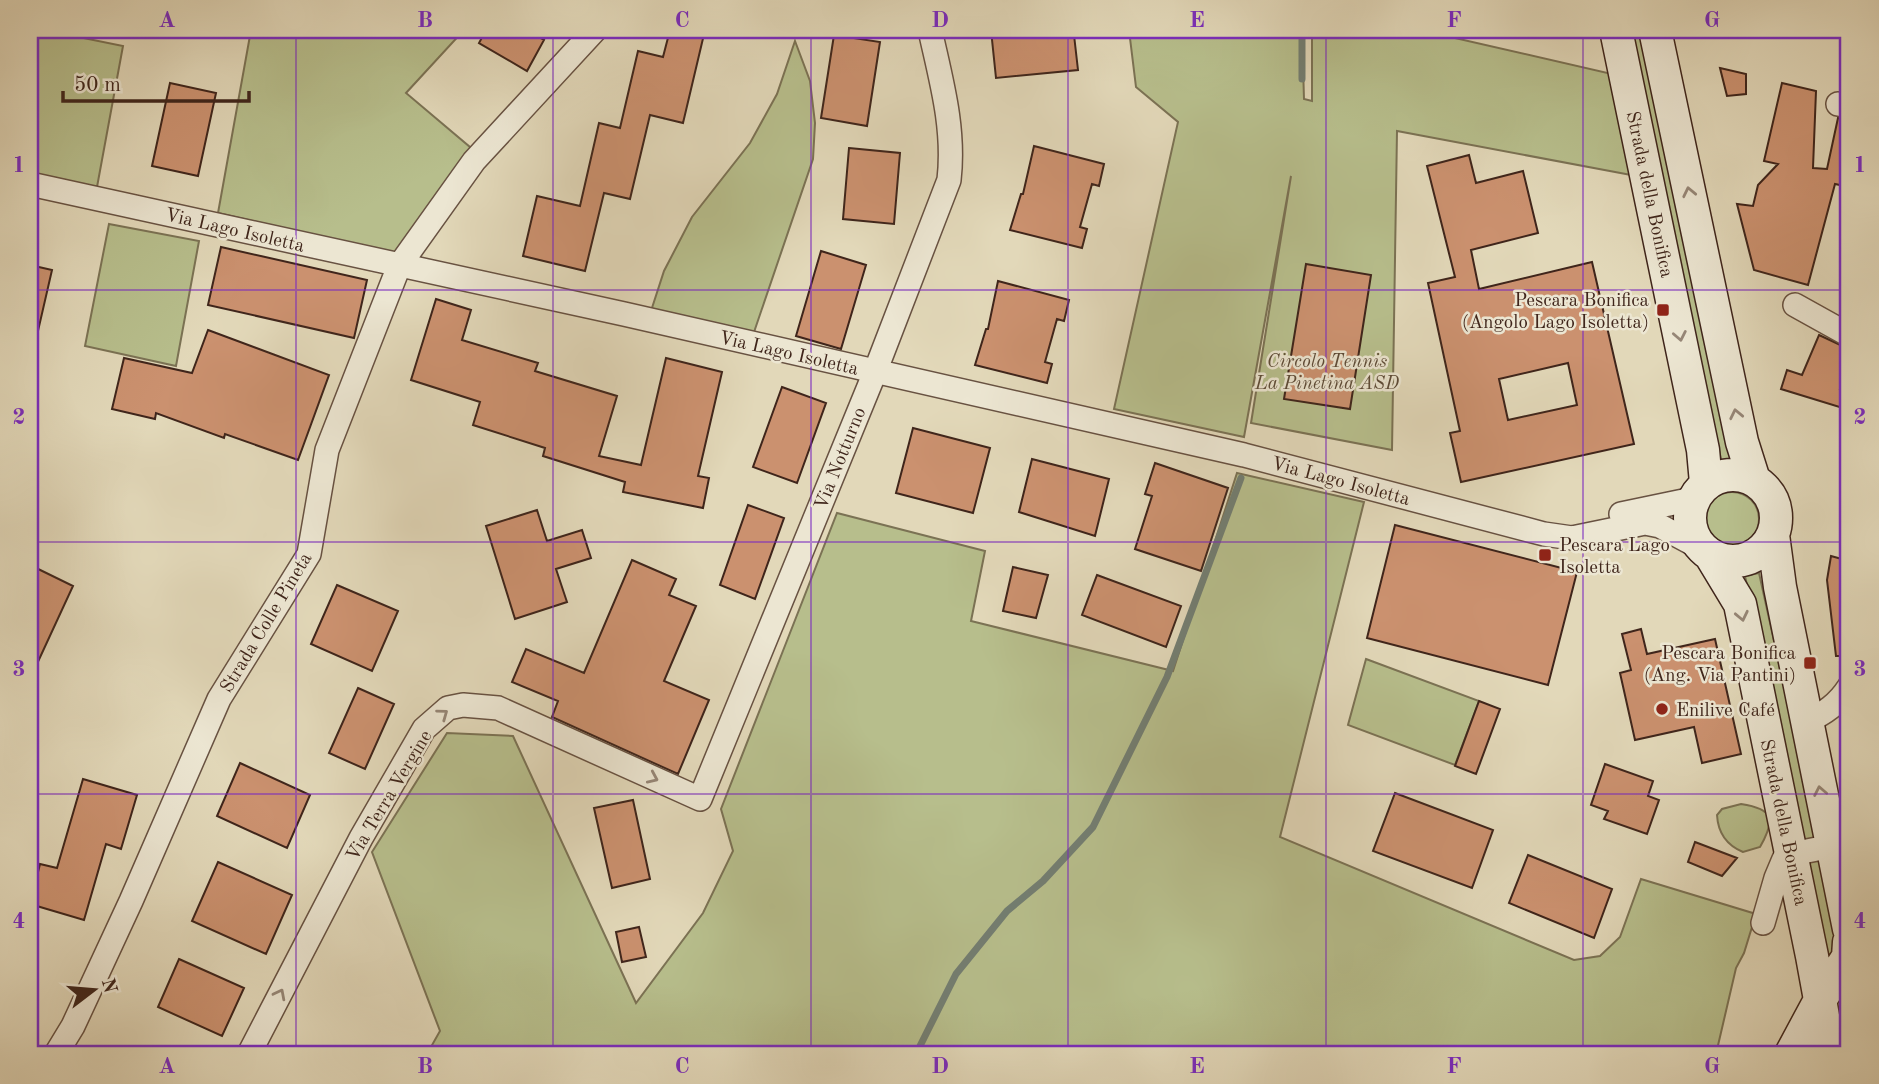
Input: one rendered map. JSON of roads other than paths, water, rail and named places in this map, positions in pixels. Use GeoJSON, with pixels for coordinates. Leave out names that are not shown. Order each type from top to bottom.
{"type":"FeatureCollection","features":[{"type":"Feature","properties":{"kind":"main road","name":"Strada della Bonifica"},"geometry":{"type":"LineString","coordinates":[[1616,30],[1703,450],[1700,491]]}},
{"type":"Feature","properties":{"kind":"main road","name":"Strada della Bonifica"},"geometry":{"type":"LineString","coordinates":[[1655,30],[1742,442],[1754,480]]}},
{"type":"Feature","properties":{"kind":"main road"},"geometry":{"type":"LineString","coordinates":[[1735,474],[1754,480],[1763,486],[1774,503],[1776,524],[1768,544],[1752,558],[1731,562],[1706,552],[1690,525],[1690,512],[1700,491],[1725,475],[1735,474]]}},
{"type":"Feature","properties":{"kind":"main road"},"geometry":{"type":"LineString","coordinates":[[1773,534],[1780,587],[1849,929]]}},
{"type":"Feature","properties":{"kind":"main road","name":"Strada della Bonifica"},"geometry":{"type":"LineString","coordinates":[[1706,552],[1740,604],[1792,855],[1827,1049]]}},
{"type":"Feature","properties":{"kind":"main road"},"geometry":{"type":"LineString","coordinates":[[1791,1054],[1820,1000],[1848,957],[1849,942]]}},
{"type":"Feature","properties":{"kind":"street","name":"Strada Colle Pineta"},"geometry":{"type":"LineString","coordinates":[[56,1054],[73,1026],[131,901],[219,699],[309,554],[327,450],[399,266],[474,161],[595,30]]}},
{"type":"Feature","properties":{"kind":"street","name":"Via Notturno"},"geometry":{"type":"LineString","coordinates":[[700,799],[875,372],[949,180],[949,111],[930,30]]}},
{"type":"Feature","properties":{"kind":"street","name":"Via Lago Isoletta"},"geometry":{"type":"LineString","coordinates":[[30,184],[624,314],[1244,455],[1544,534],[1572,538],[1645,523],[1660,526],[1706,552]]}},
{"type":"Feature","properties":{"kind":"street"},"geometry":{"type":"LineString","coordinates":[[1795,305],[1849,335]]}},
{"type":"Feature","properties":{"kind":"street"},"geometry":{"type":"LineString","coordinates":[[1544,534],[1700,491]]}},
{"type":"Feature","properties":{"kind":"street"},"geometry":{"type":"LineString","coordinates":[[1806,722],[1825,713],[1840,701],[1849,687]]}},
{"type":"Feature","properties":{"kind":"street","name":"Via Terra Vergine"},"geometry":{"type":"LineString","coordinates":[[249,1054],[361,838],[424,729],[448,708],[463,705],[498,708],[700,799]]}},
{"type":"Feature","properties":{"kind":"street"},"geometry":{"type":"LineString","coordinates":[[1763,923],[1781,863],[1792,855],[1822,848],[1829,836]]}},
{"type":"Feature","properties":{"kind":"waterway"},"geometry":{"type":"LineString","coordinates":[[1302,30],[1302,79]]}},
{"type":"Feature","properties":{"kind":"waterway"},"geometry":{"type":"LineString","coordinates":[[916,1054],[956,974],[1007,911],[1043,881],[1093,827],[1167,677],[1241,478]]}},
{"type":"Feature","properties":{"kind":"place","name":"Pescara Bonifica (Angolo Lago Isoletta)"},"geometry":{"type":"Point","coordinates":[1663,310]}},
{"type":"Feature","properties":{"kind":"place","name":"Pescara Lago Isoletta"},"geometry":{"type":"Point","coordinates":[1545,555]}},
{"type":"Feature","properties":{"kind":"place","name":"Pescara Bonifica (Ang. Via Pantini)"},"geometry":{"type":"Point","coordinates":[1810,663]}},
{"type":"Feature","properties":{"kind":"place","name":"Enilive Café"},"geometry":{"type":"Point","coordinates":[1662,709]}},
{"type":"Feature","properties":{"kind":"park label","name":"Circolo Tennis La Pinetina ASD"},"geometry":{"type":"Point","coordinates":[1327,371]}}]}
